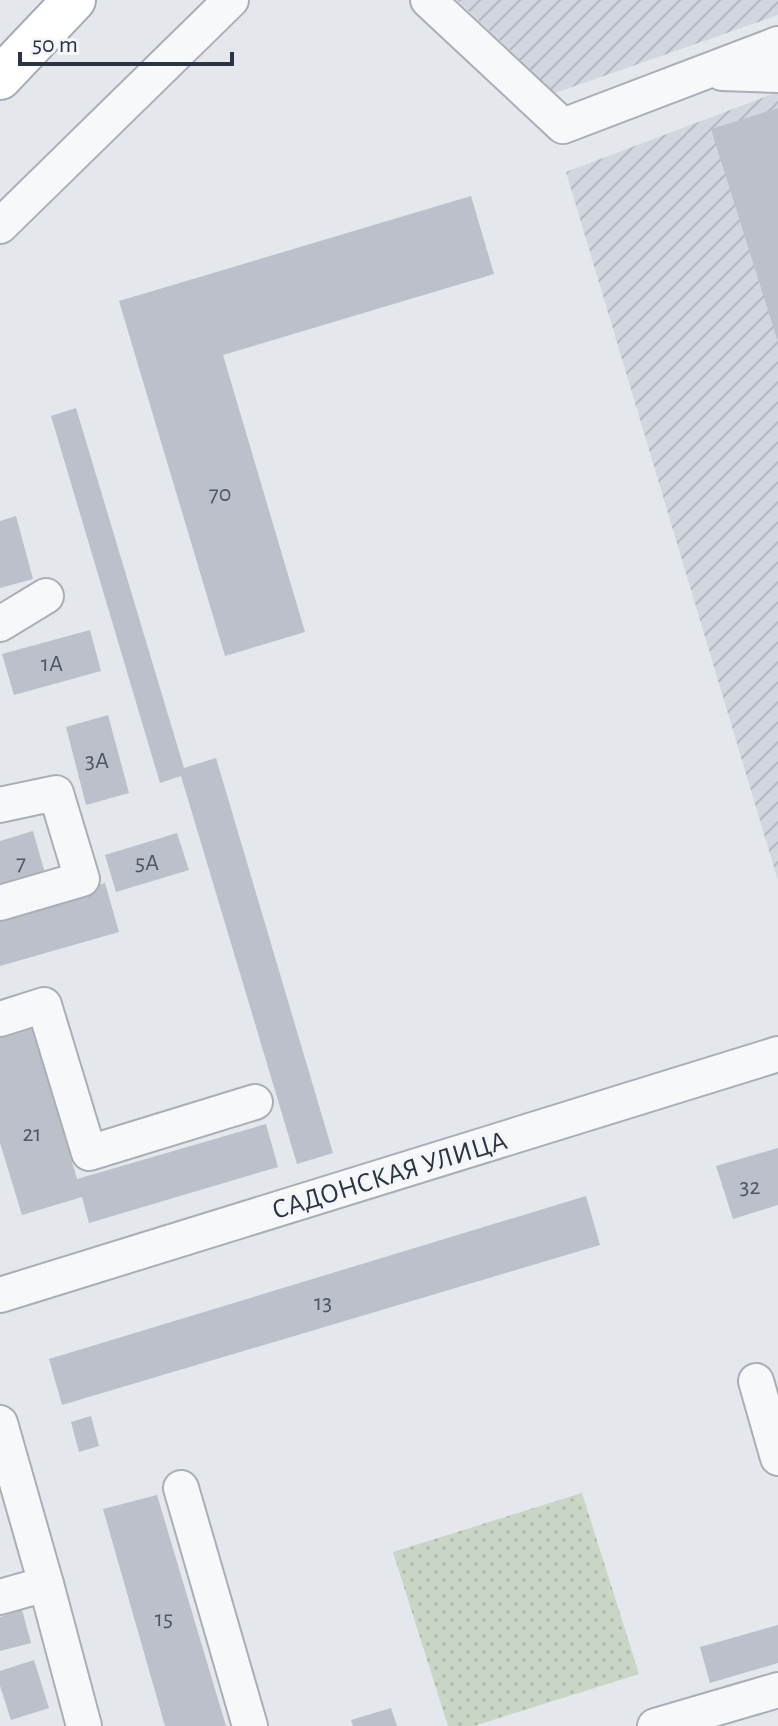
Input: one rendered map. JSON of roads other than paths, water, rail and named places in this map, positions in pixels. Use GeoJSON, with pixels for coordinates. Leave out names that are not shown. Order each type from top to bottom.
{"type":"FeatureCollection","features":[{"type":"Feature","properties":{"kind":"main road"},"geometry":{"type":"LineString","coordinates":[[0,78],[74,0]]}},
{"type":"Feature","properties":{"kind":"street"},"geometry":{"type":"LineString","coordinates":[[0,226],[231,0]]}},
{"type":"Feature","properties":{"kind":"street"},"geometry":{"type":"LineString","coordinates":[[428,0],[563,126],[778,44]]}},
{"type":"Feature","properties":{"kind":"street"},"geometry":{"type":"LineString","coordinates":[[705,72],[778,75]]}},
{"type":"Feature","properties":{"kind":"street"},"geometry":{"type":"LineString","coordinates":[[0,624],[46,596]]}},
{"type":"Feature","properties":{"kind":"street"},"geometry":{"type":"LineString","coordinates":[[0,805],[56,793],[82,879],[0,903]]}},
{"type":"Feature","properties":{"kind":"street"},"geometry":{"type":"LineString","coordinates":[[0,1019],[44,1005],[89,1153],[255,1102]]}},
{"type":"Feature","properties":{"kind":"street","name":"САДОНСКАЯ УЛИЦА"},"geometry":{"type":"LineString","coordinates":[[0,1295],[778,1054]]}},
{"type":"Feature","properties":{"kind":"street"},"geometry":{"type":"LineString","coordinates":[[756,1381],[778,1458]]}},
{"type":"Feature","properties":{"kind":"street"},"geometry":{"type":"LineString","coordinates":[[0,1423],[84,1726]]}},
{"type":"Feature","properties":{"kind":"street"},"geometry":{"type":"LineString","coordinates":[[181,1488],[250,1726]]}},
{"type":"Feature","properties":{"kind":"street"},"geometry":{"type":"LineString","coordinates":[[0,1597],[46,1584]]}},
{"type":"Feature","properties":{"kind":"street"},"geometry":{"type":"LineString","coordinates":[[673,1723],[778,1690]]}}]}
